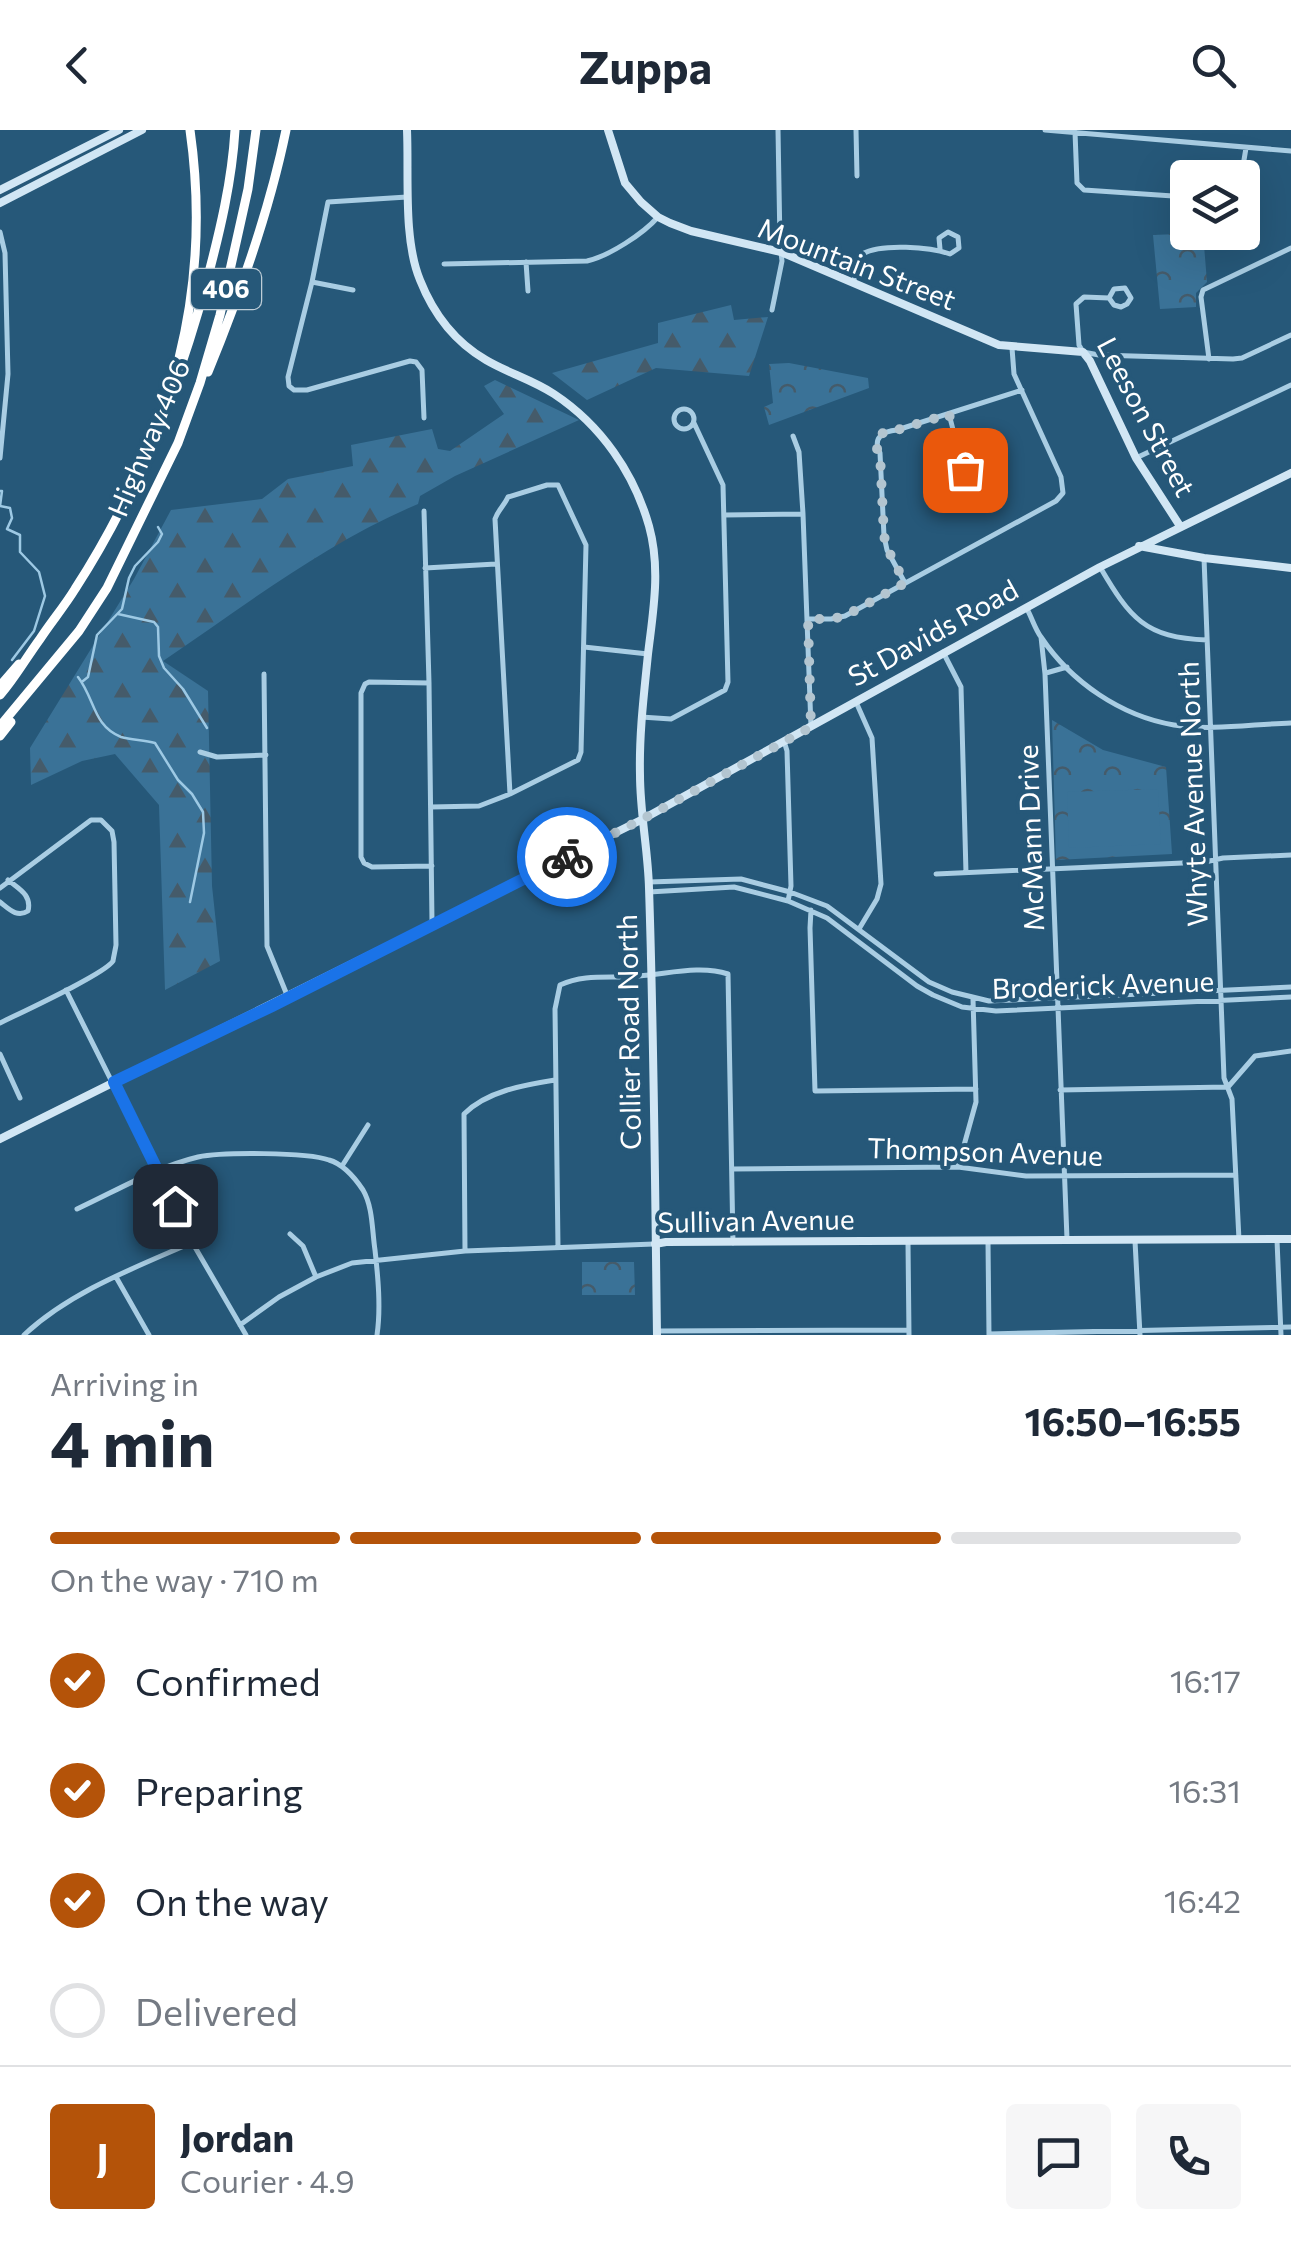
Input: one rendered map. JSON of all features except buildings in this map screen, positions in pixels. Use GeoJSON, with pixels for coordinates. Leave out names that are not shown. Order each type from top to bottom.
{"type":"FeatureCollection","features":[{"type":"Feature","properties":{"kind":"highway"},"geometry":{"type":"LineString","coordinates":[[161,423],[187,326],[195,276],[197,186],[189,130]]}},
{"type":"Feature","properties":{"kind":"highway","name":"Highway 406"},"geometry":{"type":"LineString","coordinates":[[0,696],[76,589],[121,511],[161,423],[192,338],[220,229],[235,130]]}},
{"type":"Feature","properties":{"kind":"highway","name":"Highway 406"},"geometry":{"type":"LineString","coordinates":[[0,726],[79,632],[106,588],[178,444],[220,316],[248,190],[256,130]]}},
{"type":"Feature","properties":{"kind":"highway"},"geometry":{"type":"LineString","coordinates":[[178,444],[231,316],[276,179],[286,130]]}},
{"type":"Feature","properties":{"kind":"highway"},"geometry":{"type":"LineString","coordinates":[[0,736],[79,632]]}},
{"type":"Feature","properties":{"kind":"highway"},"geometry":{"type":"LineString","coordinates":[[0,686],[37,643]]}},
{"type":"Feature","properties":{"kind":"main road"},"geometry":{"type":"LineString","coordinates":[[0,190],[119,130]]}},
{"type":"Feature","properties":{"kind":"main road"},"geometry":{"type":"LineString","coordinates":[[0,203],[142,130]]}},
{"type":"Feature","properties":{"kind":"main road","name":"Collier Road North"},"geometry":{"type":"LineString","coordinates":[[407,130],[410,241],[420,281],[444,324],[486,360],[532,381],[575,409],[610,446],[631,479],[650,528],[656,593],[641,717],[640,776],[649,887],[657,1333]]}},
{"type":"Feature","properties":{"kind":"main road","name":"Mountain Street"},"geometry":{"type":"LineString","coordinates":[[608,130],[625,182],[658,217],[691,231],[781,252],[984,340],[1012,348],[1083,352]]}},
{"type":"Feature","properties":{"kind":"main road","name":"Leeson Street"},"geometry":{"type":"LineString","coordinates":[[1083,352],[1136,458],[1180,526]]}},
{"type":"Feature","properties":{"kind":"main road","name":"St Davids Road"},"geometry":{"type":"LineString","coordinates":[[0,1140],[643,819],[1100,567],[1291,473]]}},
{"type":"Feature","properties":{"kind":"main road"},"geometry":{"type":"LineString","coordinates":[[1140,546],[1291,568]]}},
{"type":"Feature","properties":{"kind":"main road","name":"Sullivan Avenue"},"geometry":{"type":"LineString","coordinates":[[656,1244],[1291,1239]]}},
{"type":"Feature","properties":{"kind":"street"},"geometry":{"type":"LineString","coordinates":[[772,310],[782,261],[778,130]]}},
{"type":"Feature","properties":{"kind":"street"},"geometry":{"type":"LineString","coordinates":[[856,130],[856,176]]}},
{"type":"Feature","properties":{"kind":"street"},"geometry":{"type":"LineString","coordinates":[[1045,130],[1291,152]]}},
{"type":"Feature","properties":{"kind":"street"},"geometry":{"type":"LineString","coordinates":[[1075,132],[1077,183],[1084,190],[1170,196]]}},
{"type":"Feature","properties":{"kind":"street"},"geometry":{"type":"LineString","coordinates":[[1244,160],[1246,148]]}},
{"type":"Feature","properties":{"kind":"street"},"geometry":{"type":"LineString","coordinates":[[410,197],[328,202],[288,377],[294,390],[307,390],[410,361],[420,364],[424,418]]}},
{"type":"Feature","properties":{"kind":"street"},"geometry":{"type":"LineString","coordinates":[[444,264],[586,261],[598,258],[649,227],[658,217]]}},
{"type":"Feature","properties":{"kind":"street"},"geometry":{"type":"LineString","coordinates":[[0,232],[5,252],[8,374],[0,458]]}},
{"type":"Feature","properties":{"kind":"street"},"geometry":{"type":"LineString","coordinates":[[854,283],[862,254],[875,247],[955,253],[958,238],[948,232],[943,234],[940,249]]}},
{"type":"Feature","properties":{"kind":"street"},"geometry":{"type":"LineString","coordinates":[[1208,359],[1203,290],[1291,248]]}},
{"type":"Feature","properties":{"kind":"street"},"geometry":{"type":"LineString","coordinates":[[526,262],[528,291]]}},
{"type":"Feature","properties":{"kind":"street"},"geometry":{"type":"LineString","coordinates":[[312,282],[352,290]]}},
{"type":"Feature","properties":{"kind":"street","name":"Leeson Street"},"geometry":{"type":"LineString","coordinates":[[1120,287],[1131,298],[1120,307],[1109,298],[1120,287]]}},
{"type":"Feature","properties":{"kind":"street","name":"Leeson Street"},"geometry":{"type":"LineString","coordinates":[[1083,352],[1078,344],[1076,304],[1084,297],[1109,298]]}},
{"type":"Feature","properties":{"kind":"street"},"geometry":{"type":"LineString","coordinates":[[1083,352],[1242,358],[1291,335]]}},
{"type":"Feature","properties":{"kind":"street"},"geometry":{"type":"LineString","coordinates":[[808,619],[845,616],[1056,501],[1063,493],[1061,476],[1014,374],[1012,348]]}},
{"type":"Feature","properties":{"kind":"street"},"geometry":{"type":"LineString","coordinates":[[1136,458],[1291,386]]}},
{"type":"Feature","properties":{"kind":"street"},"geometry":{"type":"LineString","coordinates":[[905,583],[884,536],[878,438],[885,431],[1022,390]]}},
{"type":"Feature","properties":{"kind":"street"},"geometry":{"type":"LineString","coordinates":[[641,717],[670,718],[725,690],[728,682],[722,482],[693,413],[687,409],[675,414],[678,427],[688,428],[694,423]]}},
{"type":"Feature","properties":{"kind":"street"},"geometry":{"type":"LineString","coordinates":[[949,414],[959,450]]}},
{"type":"Feature","properties":{"kind":"street"},"geometry":{"type":"LineString","coordinates":[[794,436],[804,514],[811,727]]}},
{"type":"Feature","properties":{"kind":"street"},"geometry":{"type":"LineString","coordinates":[[959,450],[971,455],[971,466],[965,470],[955,468],[952,462],[959,450]]}},
{"type":"Feature","properties":{"kind":"street"},"geometry":{"type":"LineString","coordinates":[[431,807],[480,806],[510,794],[578,760],[586,545],[558,485],[508,497],[494,519],[510,794]]}},
{"type":"Feature","properties":{"kind":"street"},"geometry":{"type":"LineString","coordinates":[[424,511],[432,925]]}},
{"type":"Feature","properties":{"kind":"street"},"geometry":{"type":"LineString","coordinates":[[724,515],[804,514]]}},
{"type":"Feature","properties":{"kind":"street","name":"Whyte Avenue North"},"geometry":{"type":"LineString","coordinates":[[1204,558],[1224,1078],[1232,1099],[1240,1240]]}},
{"type":"Feature","properties":{"kind":"street"},"geometry":{"type":"LineString","coordinates":[[425,568],[496,564]]}},
{"type":"Feature","properties":{"kind":"street"},"geometry":{"type":"LineString","coordinates":[[1100,567],[1126,610],[1150,628],[1182,640],[1207,640]]}},
{"type":"Feature","properties":{"kind":"street"},"geometry":{"type":"LineString","coordinates":[[1026,608],[1041,637],[1067,667],[1096,693],[1133,714],[1175,725],[1291,723]]}},
{"type":"Feature","properties":{"kind":"street","name":"McMann Drive"},"geometry":{"type":"LineString","coordinates":[[1041,637],[1067,1241]]}},
{"type":"Feature","properties":{"kind":"street"},"geometry":{"type":"LineString","coordinates":[[584,647],[648,654]]}},
{"type":"Feature","properties":{"kind":"street"},"geometry":{"type":"LineString","coordinates":[[944,652],[961,686],[966,874]]}},
{"type":"Feature","properties":{"kind":"street"},"geometry":{"type":"LineString","coordinates":[[1045,674],[1067,667]]}},
{"type":"Feature","properties":{"kind":"street"},"geometry":{"type":"LineString","coordinates":[[264,674],[267,946],[288,997]]}},
{"type":"Feature","properties":{"kind":"street"},"geometry":{"type":"LineString","coordinates":[[429,682],[369,682],[361,693],[361,857],[372,867],[432,866]]}},
{"type":"Feature","properties":{"kind":"street"},"geometry":{"type":"LineString","coordinates":[[853,937],[878,900],[881,884],[872,738],[856,702]]}},
{"type":"Feature","properties":{"kind":"street"},"geometry":{"type":"LineString","coordinates":[[784,742],[788,902]]}},
{"type":"Feature","properties":{"kind":"street"},"geometry":{"type":"LineString","coordinates":[[200,752],[217,757],[266,754]]}},
{"type":"Feature","properties":{"kind":"street"},"geometry":{"type":"LineString","coordinates":[[0,888],[91,820],[101,820],[112,832],[116,946],[113,961],[66,990],[0,1022]]}},
{"type":"Feature","properties":{"kind":"street"},"geometry":{"type":"LineString","coordinates":[[936,874],[1291,855]]}},
{"type":"Feature","properties":{"kind":"street","name":"Broderick Avenue"},"geometry":{"type":"LineString","coordinates":[[649,887],[742,879],[790,892],[835,911],[929,982],[989,1002],[1291,987]]}},
{"type":"Feature","properties":{"kind":"street"},"geometry":{"type":"LineString","coordinates":[[0,902],[15,913],[28,911],[27,895],[8,880]]}},
{"type":"Feature","properties":{"kind":"street","name":"Broderick Avenue"},"geometry":{"type":"LineString","coordinates":[[649,887],[734,887],[811,910],[917,986],[973,1008],[996,1011],[1291,997]]}},
{"type":"Feature","properties":{"kind":"street"},"geometry":{"type":"LineString","coordinates":[[814,901],[810,928],[815,1091],[976,1089]]}},
{"type":"Feature","properties":{"kind":"street"},"geometry":{"type":"LineString","coordinates":[[558,1247],[557,990],[578,977],[716,971],[728,974],[732,1242]]}},
{"type":"Feature","properties":{"kind":"street"},"geometry":{"type":"LineString","coordinates":[[66,990],[192,1242],[246,1335]]}},
{"type":"Feature","properties":{"kind":"street"},"geometry":{"type":"LineString","coordinates":[[958,1167],[974,1112],[973,999]]}},
{"type":"Feature","properties":{"kind":"street"},"geometry":{"type":"LineString","coordinates":[[1060,1090],[1228,1088],[1255,1056],[1291,1051]]}},
{"type":"Feature","properties":{"kind":"street"},"geometry":{"type":"LineString","coordinates":[[0,1054],[20,1098]]}},
{"type":"Feature","properties":{"kind":"street"},"geometry":{"type":"LineString","coordinates":[[466,1252],[464,1114],[514,1087],[556,1080]]}},
{"type":"Feature","properties":{"kind":"street"},"geometry":{"type":"LineString","coordinates":[[342,1166],[368,1125]]}},
{"type":"Feature","properties":{"kind":"street"},"geometry":{"type":"LineString","coordinates":[[77,1209],[158,1171],[198,1158],[304,1155],[328,1159],[342,1166],[365,1193],[369,1204],[376,1258],[377,1335]]}},
{"type":"Feature","properties":{"kind":"street","name":"Thompson Avenue"},"geometry":{"type":"LineString","coordinates":[[732,1168],[958,1167],[1064,1177],[1236,1175]]}},
{"type":"Feature","properties":{"kind":"street"},"geometry":{"type":"LineString","coordinates":[[290,1234],[303,1246],[316,1277]]}},
{"type":"Feature","properties":{"kind":"street"},"geometry":{"type":"LineString","coordinates":[[1278,1240],[1280,1331]]}},
{"type":"Feature","properties":{"kind":"street"},"geometry":{"type":"LineString","coordinates":[[1135,1241],[1140,1333]]}},
{"type":"Feature","properties":{"kind":"street"},"geometry":{"type":"LineString","coordinates":[[24,1335],[42,1318],[116,1277],[192,1242]]}},
{"type":"Feature","properties":{"kind":"street"},"geometry":{"type":"LineString","coordinates":[[657,1333],[909,1332],[908,1242]]}},
{"type":"Feature","properties":{"kind":"street"},"geometry":{"type":"LineString","coordinates":[[988,1242],[989,1334],[1280,1331],[1291,1327]]}},
{"type":"Feature","properties":{"kind":"street","name":"Sullivan Avenue"},"geometry":{"type":"LineString","coordinates":[[240,1325],[316,1277],[352,1262],[466,1252],[656,1244]]}},
{"type":"Feature","properties":{"kind":"street"},"geometry":{"type":"LineString","coordinates":[[116,1277],[149,1335]]}},
{"type":"Feature","properties":{"kind":"green space"},"geometry":{"type":"Polygon","coordinates":[[[1170,234],[1170,250],[1204,250],[1207,282],[1196,293],[1196,307],[1160,309],[1153,235],[1170,234]]]}},
{"type":"Feature","properties":{"kind":"green space"},"geometry":{"type":"Polygon","coordinates":[[[731,305],[734,320],[768,317],[749,376],[656,368],[587,400],[552,373],[658,343],[658,323],[731,305]]]}},
{"type":"Feature","properties":{"kind":"green space"},"geometry":{"type":"Polygon","coordinates":[[[789,363],[868,378],[869,388],[769,425],[764,407],[773,403],[769,364],[789,363]]]}},
{"type":"Feature","properties":{"kind":"green space"},"geometry":{"type":"Polygon","coordinates":[[[495,380],[579,420],[420,496],[418,504],[318,556],[163,661],[208,691],[212,886],[220,961],[165,990],[159,805],[115,754],[82,761],[31,785],[30,748],[134,579],[171,510],[262,499],[288,479],[353,466],[351,445],[432,429],[438,449],[450,451],[504,414],[484,386],[495,380]]]}},
{"type":"Feature","properties":{"kind":"green space"},"geometry":{"type":"Polygon","coordinates":[[[1052,720],[1103,750],[1166,767],[1172,854],[1056,860],[1052,720]]]}},
{"type":"Feature","properties":{"kind":"green space"},"geometry":{"type":"Polygon","coordinates":[[[1158,789],[1161,844],[1069,848],[1067,792],[1158,789]]]}},
{"type":"Feature","properties":{"kind":"green space"},"geometry":{"type":"Polygon","coordinates":[[[582,1262],[634,1262],[635,1295],[582,1295],[582,1262]]]}},
{"type":"Feature","properties":{"kind":"waterway"},"geometry":{"type":"LineString","coordinates":[[0,491],[0,506],[10,508],[12,518],[7,529],[20,535],[20,552],[39,572],[45,596],[34,631],[12,660]]}},
{"type":"Feature","properties":{"kind":"waterway"},"geometry":{"type":"LineString","coordinates":[[83,681],[88,677],[97,635],[122,609],[135,566],[162,534],[158,527]]}},
{"type":"Feature","properties":{"kind":"waterway"},"geometry":{"type":"LineString","coordinates":[[118,614],[154,622],[158,627],[159,656],[164,668],[183,689],[207,728]]}},
{"type":"Feature","properties":{"kind":"waterway"},"geometry":{"type":"LineString","coordinates":[[78,677],[105,726],[121,737],[155,743],[203,812],[204,833],[190,902]]}},
{"type":"Feature","properties":{"kind":"way so far"},"geometry":{"type":"LineString","coordinates":[[567,857],[811,727],[808,619],[845,616],[905,583],[884,536],[880,454],[876,447],[885,431],[949,414],[959,450],[971,455],[971,466],[965,470]]}},
{"type":"Feature","properties":{"kind":"route"},"geometry":{"type":"LineString","coordinates":[[175,1206],[114,1082],[567,857]]}}]}
